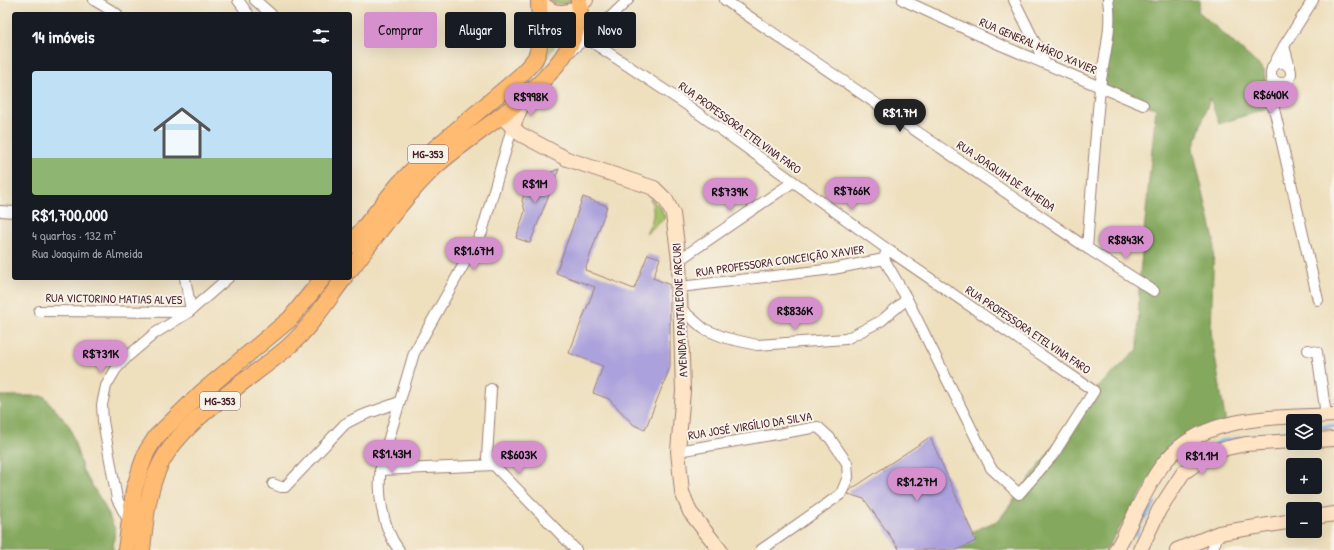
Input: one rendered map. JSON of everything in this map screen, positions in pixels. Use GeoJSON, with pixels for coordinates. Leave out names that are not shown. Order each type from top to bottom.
{"type":"FeatureCollection","features":[{"type":"Feature","properties":{"kind":"main road","name":"MG-353"},"geometry":{"type":"LineString","coordinates":[[352,267],[401,206],[436,166],[472,136],[526,96],[552,71],[582,35],[582,2]]}},
{"type":"Feature","properties":{"kind":"main road","name":"MG-353"},"geometry":{"type":"LineString","coordinates":[[352,243],[399,184],[427,156],[520,76],[536,56],[539,40],[539,3]]}},
{"type":"Feature","properties":{"kind":"main road"},"geometry":{"type":"LineString","coordinates":[[501,116],[499,109],[501,103],[528,78],[542,56],[544,43],[543,16],[539,3]]}},
{"type":"Feature","properties":{"kind":"main road","name":"MG-353"},"geometry":{"type":"LineString","coordinates":[[126,550],[129,522],[141,467],[147,451],[156,437],[201,393],[290,319],[321,280]]}},
{"type":"Feature","properties":{"kind":"main road","name":"MG-353"},"geometry":{"type":"LineString","coordinates":[[142,550],[152,487],[159,466],[170,449],[200,417],[287,348],[308,327],[343,280]]}},
{"type":"Feature","properties":{"kind":"street"},"geometry":{"type":"LineString","coordinates":[[94,0],[114,12]]}},
{"type":"Feature","properties":{"kind":"street"},"geometry":{"type":"LineString","coordinates":[[238,0],[247,12]]}},
{"type":"Feature","properties":{"kind":"street"},"geometry":{"type":"LineString","coordinates":[[255,0],[269,12]]}},
{"type":"Feature","properties":{"kind":"street"},"geometry":{"type":"LineString","coordinates":[[582,35],[628,0]]}},
{"type":"Feature","properties":{"kind":"street","name":"RUA JOAQUIM DE ALMEIDA"},"geometry":{"type":"LineString","coordinates":[[726,0],[1087,248],[1154,291]]}},
{"type":"Feature","properties":{"kind":"street","name":"RUA GENERAL MÁRIO XAVIER"},"geometry":{"type":"LineString","coordinates":[[903,0],[1143,105]]}},
{"type":"Feature","properties":{"kind":"street"},"geometry":{"type":"LineString","coordinates":[[1014,0],[1045,63]]}},
{"type":"Feature","properties":{"kind":"street"},"geometry":{"type":"LineString","coordinates":[[1087,248],[1100,87],[1106,44],[1109,7],[1108,0]]}},
{"type":"Feature","properties":{"kind":"street"},"geometry":{"type":"LineString","coordinates":[[1313,0],[1284,46],[1272,73],[1273,104],[1318,300]]}},
{"type":"Feature","properties":{"kind":"street"},"geometry":{"type":"LineString","coordinates":[[539,3],[557,12],[573,10],[582,2]]}},
{"type":"Feature","properties":{"kind":"street","name":"RUA PROFESSORA ETELVINA FARO"},"geometry":{"type":"LineString","coordinates":[[582,35],[684,103],[793,182],[885,254],[1094,391],[1053,455],[1019,494],[991,468],[885,254]]}},
{"type":"Feature","properties":{"kind":"street"},"geometry":{"type":"LineString","coordinates":[[1273,104],[1292,74],[1284,46]]}},
{"type":"Feature","properties":{"kind":"street"},"geometry":{"type":"LineString","coordinates":[[1272,73],[1279,63],[1285,64],[1290,68]]}},
{"type":"Feature","properties":{"kind":"street"},"geometry":{"type":"LineString","coordinates":[[1272,73],[1278,83],[1284,83],[1289,80]]}},
{"type":"Feature","properties":{"kind":"street"},"geometry":{"type":"LineString","coordinates":[[399,550],[391,539],[381,500],[380,470],[399,402],[414,353],[482,232],[512,128],[526,96]]}},
{"type":"Feature","properties":{"kind":"street","name":"AVENIDA PANTALEONE ARCURI"},"geometry":{"type":"LineString","coordinates":[[501,116],[520,134],[567,159],[654,188],[666,200],[673,214],[679,260],[683,391],[678,451],[682,492],[690,512],[720,550]]}},
{"type":"Feature","properties":{"kind":"street"},"geometry":{"type":"LineString","coordinates":[[679,260],[793,182]]}},
{"type":"Feature","properties":{"kind":"street"},"geometry":{"type":"LineString","coordinates":[[0,211],[12,212]]}},
{"type":"Feature","properties":{"kind":"street","name":"RUA PROFESSORA CONCEIÇÃO XAVIER"},"geometry":{"type":"LineString","coordinates":[[680,287],[833,269],[885,254]]}},
{"type":"Feature","properties":{"kind":"street"},"geometry":{"type":"LineString","coordinates":[[186,280],[190,311]]}},
{"type":"Feature","properties":{"kind":"street"},"geometry":{"type":"LineString","coordinates":[[129,522],[117,500],[103,421],[102,405],[106,386],[116,369],[127,357],[154,334],[190,311],[226,280]]}},
{"type":"Feature","properties":{"kind":"street"},"geometry":{"type":"LineString","coordinates":[[681,309],[704,329],[726,338],[757,345],[846,339],[881,321],[907,299]]}},
{"type":"Feature","properties":{"kind":"street","name":"RUA VICTORINO MATIAS ALVES"},"geometry":{"type":"LineString","coordinates":[[38,311],[190,311]]}},
{"type":"Feature","properties":{"kind":"street"},"geometry":{"type":"LineString","coordinates":[[1131,550],[1116,549],[1161,466],[1184,444],[1219,426],[1238,421],[1330,415],[1317,352],[1308,350]]}},
{"type":"Feature","properties":{"kind":"street"},"geometry":{"type":"LineString","coordinates":[[492,389],[487,458],[576,550]]}},
{"type":"Feature","properties":{"kind":"street"},"geometry":{"type":"LineString","coordinates":[[274,484],[285,487],[345,424],[357,416],[385,408],[399,402]]}},
{"type":"Feature","properties":{"kind":"street","name":"RUA JOSÉ VIRGÍLIO DA SILVA"},"geometry":{"type":"LineString","coordinates":[[678,451],[818,427],[830,438],[840,450],[847,463],[848,477],[841,494],[761,550]]}},
{"type":"Feature","properties":{"kind":"street"},"geometry":{"type":"LineString","coordinates":[[1322,439],[1334,438]]}},
{"type":"Feature","properties":{"kind":"street"},"geometry":{"type":"LineString","coordinates":[[1140,550],[1159,510],[1183,473],[1208,456],[1227,448],[1246,444],[1286,441]]}},
{"type":"Feature","properties":{"kind":"street"},"geometry":{"type":"LineString","coordinates":[[380,470],[495,466]]}},
{"type":"Feature","properties":{"kind":"street"},"geometry":{"type":"LineString","coordinates":[[1322,516],[1334,514]]}},
{"type":"Feature","properties":{"kind":"street"},"geometry":{"type":"LineString","coordinates":[[1177,550],[1219,533],[1286,522]]}},
{"type":"Feature","properties":{"kind":"street"},"geometry":{"type":"LineString","coordinates":[[1212,550],[1219,533]]}},
{"type":"Feature","properties":{"kind":"green space"},"geometry":{"type":"Polygon","coordinates":[[[548,0],[574,0],[570,4],[556,4],[548,0]]]}},
{"type":"Feature","properties":{"kind":"green space"},"geometry":{"type":"Polygon","coordinates":[[[1108,0],[1200,0],[1198,11],[1264,70],[1269,108],[1219,124],[1210,98],[1193,149],[1214,240],[1211,332],[1226,424],[1164,458],[1106,550],[938,550],[881,469],[923,450],[959,537],[999,520],[1094,391],[1138,349],[1139,284],[1156,108],[1143,105],[1100,87],[1108,0]]]}},
{"type":"Feature","properties":{"kind":"green space"},"geometry":{"type":"Polygon","coordinates":[[[545,48],[553,48],[545,60],[546,66],[517,94],[539,67],[545,48]]]}},
{"type":"Feature","properties":{"kind":"green space"},"geometry":{"type":"Polygon","coordinates":[[[650,198],[661,208],[665,218],[646,234],[653,216],[653,208],[650,198]]]}},
{"type":"Feature","properties":{"kind":"green space"},"geometry":{"type":"Polygon","coordinates":[[[0,396],[44,396],[70,427],[83,471],[103,503],[115,529],[113,550],[0,550],[0,396]]]}},
{"type":"Feature","properties":{"kind":"building"},"geometry":{"type":"Polygon","coordinates":[[[559,169],[530,243],[516,238],[525,211],[522,200],[531,180],[559,169]]]}},
{"type":"Feature","properties":{"kind":"building"},"geometry":{"type":"Polygon","coordinates":[[[583,197],[607,206],[585,270],[634,289],[648,254],[660,258],[653,278],[670,285],[670,367],[645,430],[634,425],[609,399],[593,393],[603,366],[569,353],[595,287],[556,273],[583,197]]]}},
{"type":"Feature","properties":{"kind":"building"},"geometry":{"type":"Polygon","coordinates":[[[930,437],[976,541],[957,550],[900,550],[864,499],[848,494],[850,490],[930,437]]]}},
{"type":"Feature","properties":{"kind":"waterway"},"geometry":{"type":"LineString","coordinates":[[1322,427],[1334,426]]}},
{"type":"Feature","properties":{"kind":"waterway"},"geometry":{"type":"LineString","coordinates":[[1211,447],[1220,441],[1286,432]]}},
{"type":"Feature","properties":{"kind":"waterway"},"geometry":{"type":"LineString","coordinates":[[1136,536],[1140,524],[1155,503]]}}]}
